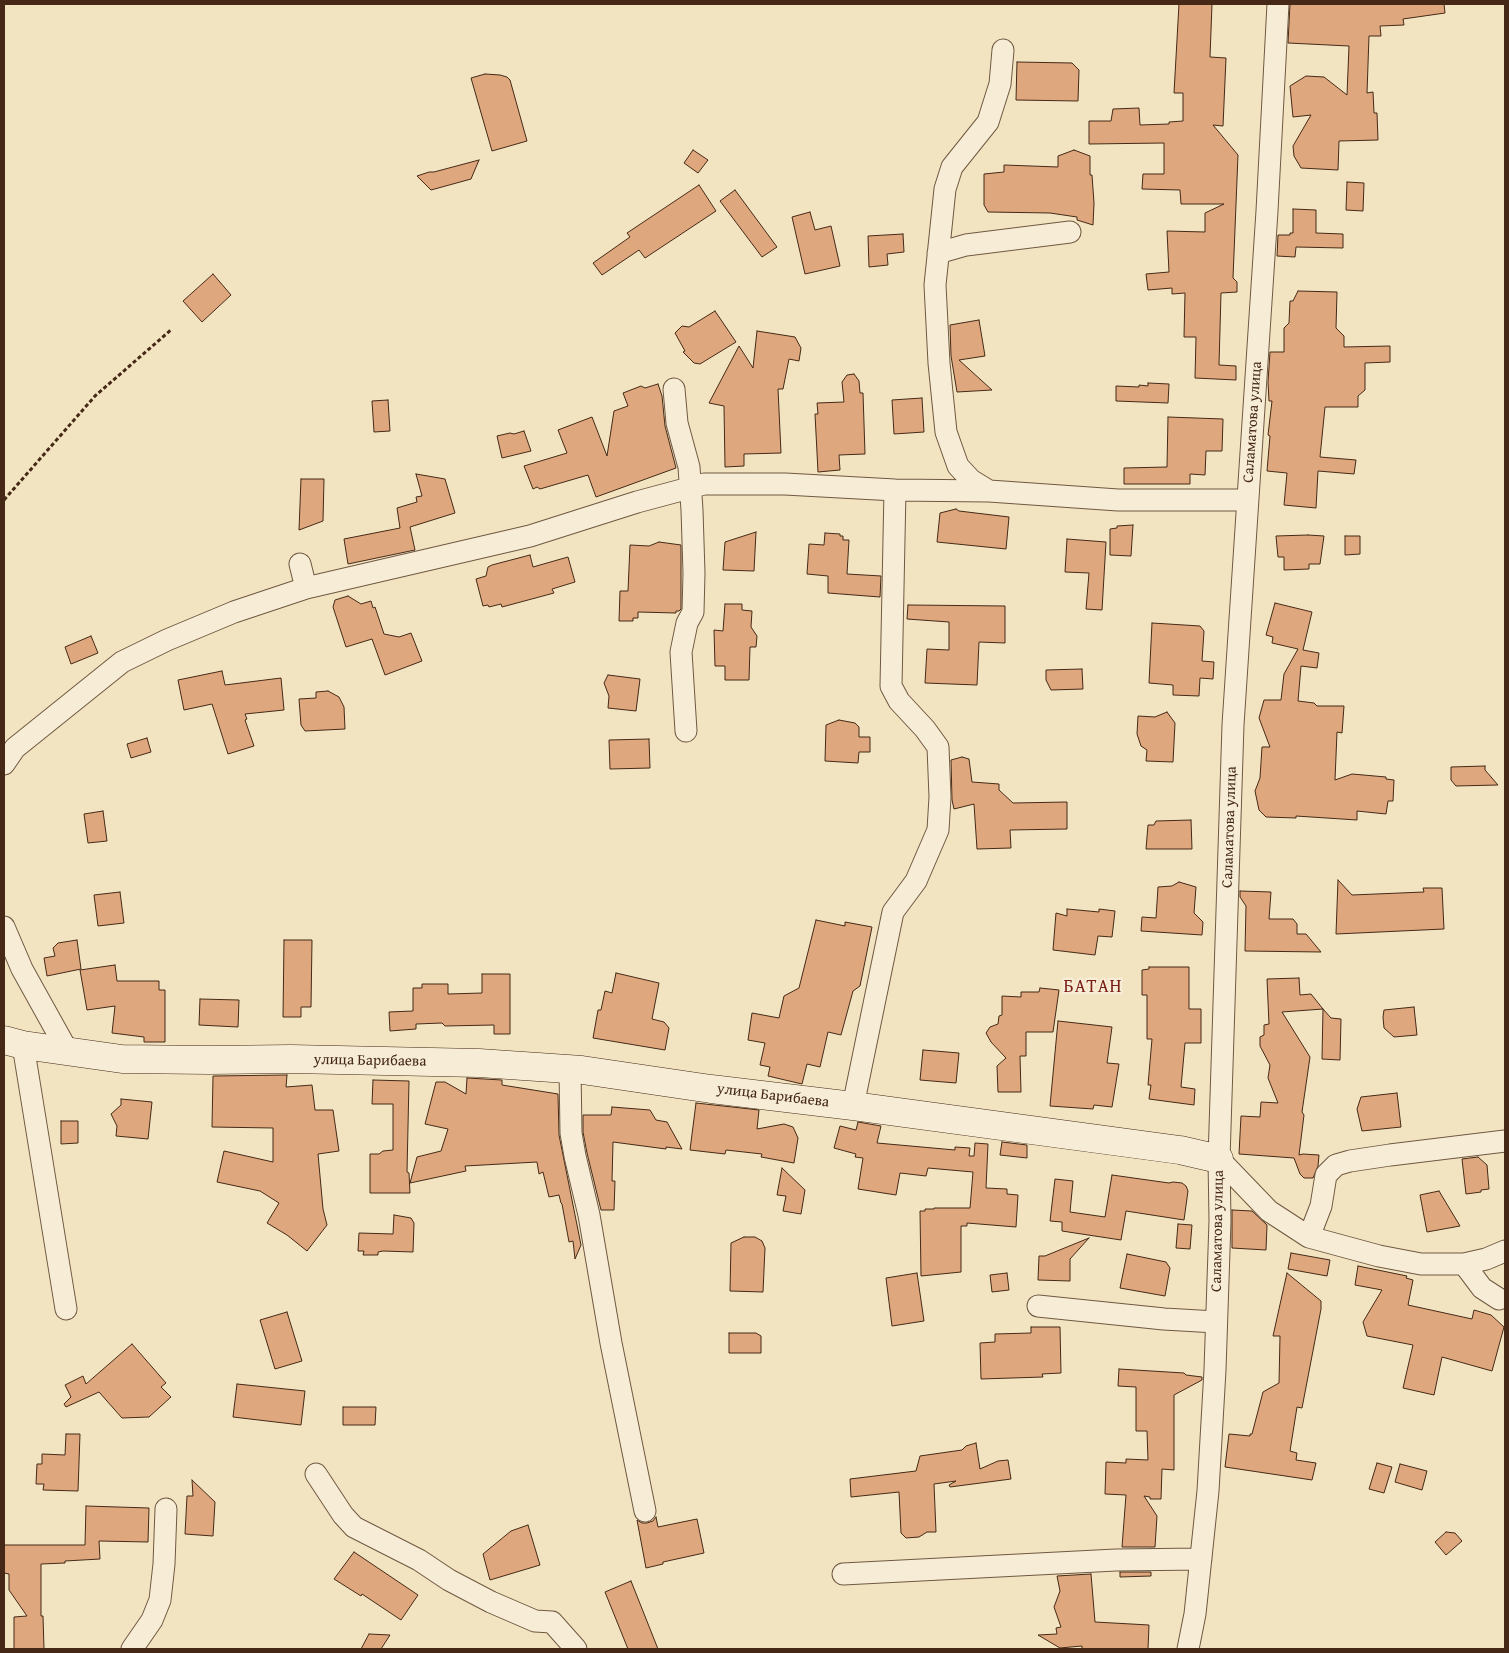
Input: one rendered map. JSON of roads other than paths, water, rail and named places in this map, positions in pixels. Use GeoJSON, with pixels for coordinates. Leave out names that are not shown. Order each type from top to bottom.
{"type":"FeatureCollection","features":[{"type":"Feature","properties":{"kind":"street","name":"Саламатова улица"},"geometry":{"type":"LineString","coordinates":[[1188,1649],[1196,1614],[1208,1491],[1220,1221],[1219,1158],[1233,725],[1266,229],[1278,4]]}},
{"type":"Feature","properties":{"kind":"street"},"geometry":{"type":"LineString","coordinates":[[990,491],[971,480],[958,466],[946,432],[939,363],[935,285],[945,189],[952,167],[988,122],[1000,84],[1003,50]]}},
{"type":"Feature","properties":{"kind":"street"},"geometry":{"type":"LineString","coordinates":[[938,253],[974,244],[1070,232]]}},
{"type":"Feature","properties":{"kind":"street"},"geometry":{"type":"LineString","coordinates":[[674,389],[677,423],[689,467],[694,564],[693,612],[686,623],[681,652],[686,731]]}},
{"type":"Feature","properties":{"kind":"street"},"geometry":{"type":"LineString","coordinates":[[4,764],[15,748],[122,662],[167,640],[234,612],[306,588],[530,536],[637,502],[704,484],[785,484],[895,490],[990,491],[1118,500],[1248,500]]}},
{"type":"Feature","properties":{"kind":"street"},"geometry":{"type":"LineString","coordinates":[[853,1106],[893,912],[916,881],[938,830],[940,797],[938,747],[924,728],[899,701],[891,686],[895,490]]}},
{"type":"Feature","properties":{"kind":"street"},"geometry":{"type":"LineString","coordinates":[[300,564],[306,588]]}},
{"type":"Feature","properties":{"kind":"street"},"geometry":{"type":"LineString","coordinates":[[4,927],[22,969],[67,1050]]}},
{"type":"Feature","properties":{"kind":"street"},"geometry":{"type":"LineString","coordinates":[[13,1042],[66,1309]]}},
{"type":"Feature","properties":{"kind":"street","name":"улица Барибаева"},"geometry":{"type":"LineString","coordinates":[[13,1042],[122,1058],[291,1059],[459,1063],[570,1069],[1180,1150],[1219,1158]]}},
{"type":"Feature","properties":{"kind":"street"},"geometry":{"type":"LineString","coordinates":[[570,1069],[572,1133],[575,1156],[589,1215],[610,1343],[644,1511]]}},
{"type":"Feature","properties":{"kind":"street"},"geometry":{"type":"LineString","coordinates":[[1309,1236],[1321,1206],[1326,1175],[1336,1165],[1358,1159],[1505,1141]]}},
{"type":"Feature","properties":{"kind":"street"},"geometry":{"type":"LineString","coordinates":[[1219,1158],[1269,1211],[1309,1236],[1379,1256],[1421,1264],[1464,1264],[1505,1252]]}},
{"type":"Feature","properties":{"kind":"street"},"geometry":{"type":"LineString","coordinates":[[1464,1264],[1482,1288],[1499,1299]]}},
{"type":"Feature","properties":{"kind":"street"},"geometry":{"type":"LineString","coordinates":[[1038,1306],[1164,1319],[1216,1322]]}},
{"type":"Feature","properties":{"kind":"street"},"geometry":{"type":"LineString","coordinates":[[316,1474],[354,1527],[419,1560],[449,1580],[491,1602],[535,1621],[552,1622],[576,1649]]}},
{"type":"Feature","properties":{"kind":"street"},"geometry":{"type":"LineString","coordinates":[[132,1649],[152,1620],[160,1600],[164,1564],[166,1509]]}},
{"type":"Feature","properties":{"kind":"street"},"geometry":{"type":"LineString","coordinates":[[843,1574],[1116,1560],[1201,1559]]}},
{"type":"Feature","properties":{"kind":"district","name":"БАТАН"},"geometry":{"type":"Point","coordinates":[1093,987]}}]}
